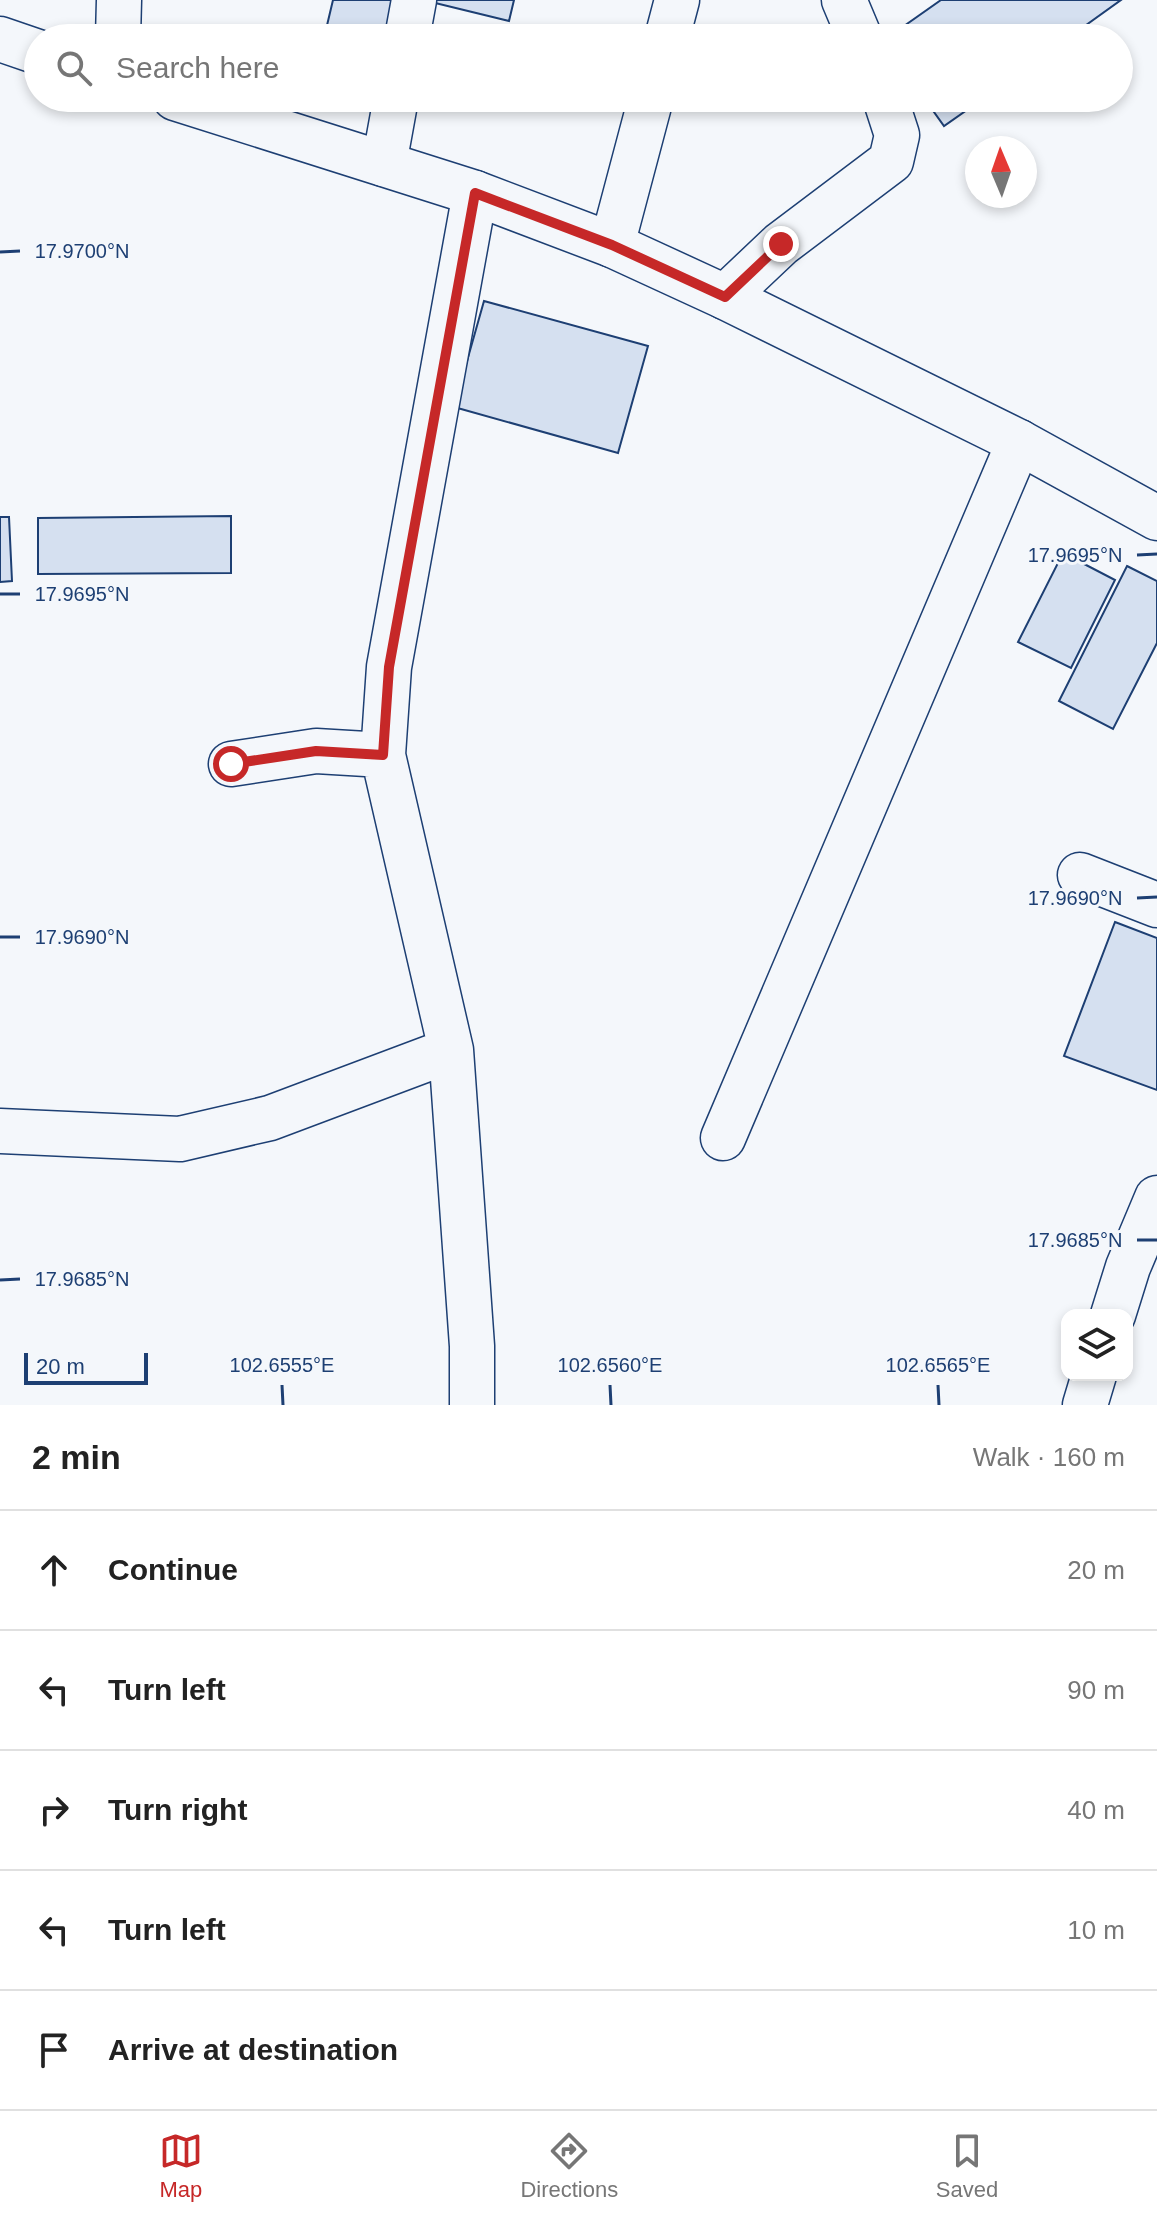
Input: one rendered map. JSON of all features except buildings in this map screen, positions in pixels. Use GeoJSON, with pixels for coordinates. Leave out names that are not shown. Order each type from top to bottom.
{"type":"FeatureCollection","features":[{"type":"Feature","properties":{"kind":"street"},"geometry":{"type":"LineString","coordinates":[[118,24],[119,0]]}},
{"type":"Feature","properties":{"kind":"street"},"geometry":{"type":"LineString","coordinates":[[410,24],[414,0]]}},
{"type":"Feature","properties":{"kind":"street"},"geometry":{"type":"LineString","coordinates":[[671,24],[677,0]]}},
{"type":"Feature","properties":{"kind":"street"},"geometry":{"type":"LineString","coordinates":[[844,0],[854,24]]}},
{"type":"Feature","properties":{"kind":"street"},"geometry":{"type":"LineString","coordinates":[[0,39],[24,47]]}},
{"type":"Feature","properties":{"kind":"street"},"geometry":{"type":"LineString","coordinates":[[219,112],[475,193],[612,245],[725,297],[1019,442],[1157,518]]}},
{"type":"Feature","properties":{"kind":"street"},"geometry":{"type":"LineString","coordinates":[[384,164],[393,112]]}},
{"type":"Feature","properties":{"kind":"street"},"geometry":{"type":"LineString","coordinates":[[612,245],[647,112]]}},
{"type":"Feature","properties":{"kind":"street"},"geometry":{"type":"LineString","coordinates":[[725,297],[781,244],[891,161],[897,135],[890,112]]}},
{"type":"Feature","properties":{"kind":"street"},"geometry":{"type":"LineString","coordinates":[[472,1405],[472,1346],[451,1050],[383,755],[389,667],[475,193]]}},
{"type":"Feature","properties":{"kind":"street"},"geometry":{"type":"LineString","coordinates":[[723,1138],[1019,442]]}},
{"type":"Feature","properties":{"kind":"street"},"geometry":{"type":"LineString","coordinates":[[231,764],[316,751],[383,755]]}},
{"type":"Feature","properties":{"kind":"street"},"geometry":{"type":"LineString","coordinates":[[1080,875],[1157,905]]}},
{"type":"Feature","properties":{"kind":"street"},"geometry":{"type":"LineString","coordinates":[[0,1131],[180,1139],[270,1118],[451,1050]]}},
{"type":"Feature","properties":{"kind":"street"},"geometry":{"type":"LineString","coordinates":[[1115,1309],[1128,1267],[1157,1198]]}},
{"type":"Feature","properties":{"kind":"street"},"geometry":{"type":"LineString","coordinates":[[1085,1405],[1092,1381]]}},
{"type":"Feature","properties":{"kind":"route"},"geometry":{"type":"LineString","coordinates":[[231,764],[316,751],[383,755],[389,667],[475,193],[612,245],[725,297],[781,244]]}}]}
